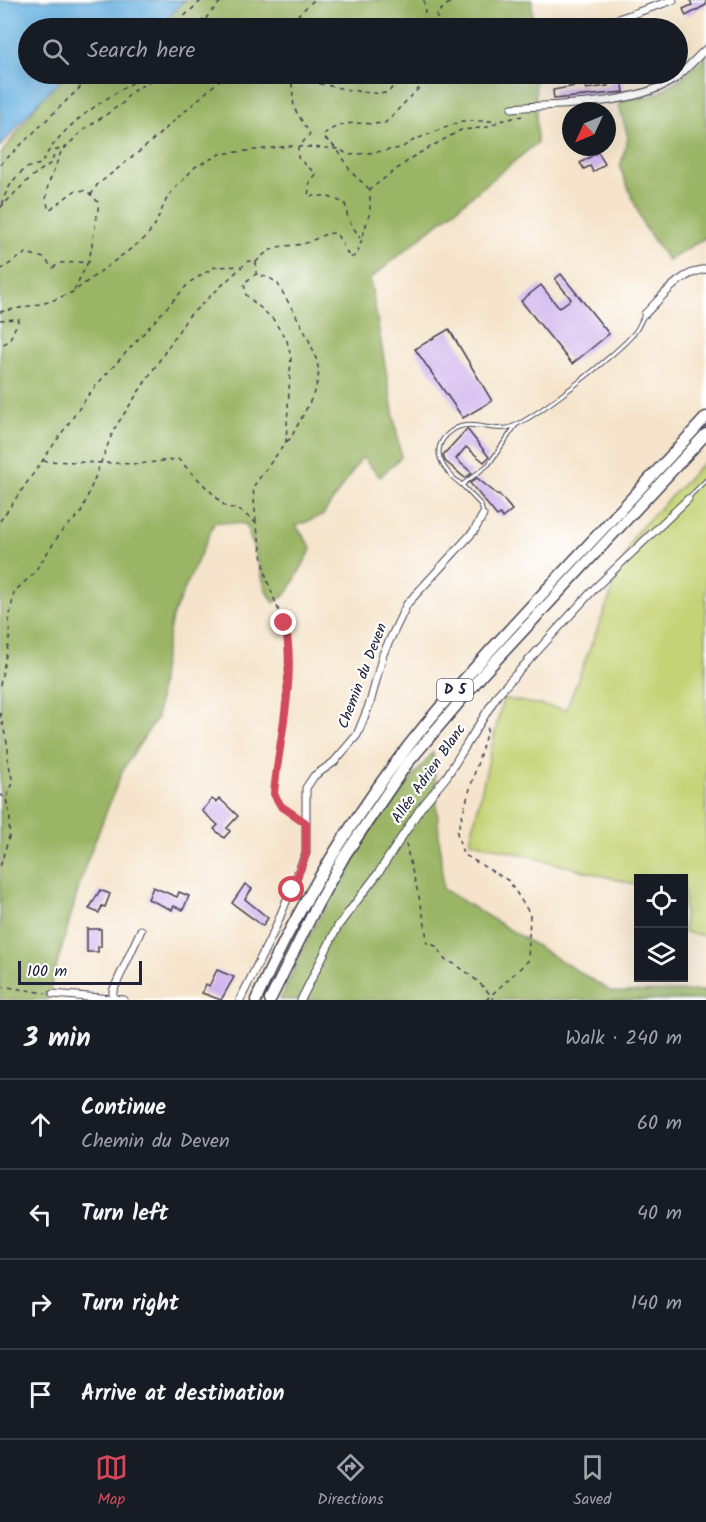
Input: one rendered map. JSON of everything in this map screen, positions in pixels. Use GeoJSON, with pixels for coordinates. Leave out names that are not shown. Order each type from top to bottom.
{"type":"FeatureCollection","features":[{"type":"Feature","properties":{"kind":"main road","name":"D 5"},"geometry":{"type":"LineString","coordinates":[[256,1000],[315,883],[397,760],[435,713],[507,633],[706,417]]}},
{"type":"Feature","properties":{"kind":"main road","name":"D 5"},"geometry":{"type":"LineString","coordinates":[[270,1000],[339,865],[406,765],[483,674],[706,434]]}},
{"type":"Feature","properties":{"kind":"street"},"geometry":{"type":"LineString","coordinates":[[621,18],[672,0]]}},
{"type":"Feature","properties":{"kind":"street"},"geometry":{"type":"LineString","coordinates":[[688,66],[706,49]]}},
{"type":"Feature","properties":{"kind":"street"},"geometry":{"type":"LineString","coordinates":[[512,108],[609,99],[654,90],[664,84]]}},
{"type":"Feature","properties":{"kind":"street"},"geometry":{"type":"LineString","coordinates":[[645,314],[674,284],[692,272],[706,269]]}},
{"type":"Feature","properties":{"kind":"street","name":"Allée Adrien Blanc"},"geometry":{"type":"LineString","coordinates":[[301,1000],[338,926],[447,776],[498,694],[595,588],[688,499]]}},
{"type":"Feature","properties":{"kind":"street","name":"Chemin du Deven"},"geometry":{"type":"LineString","coordinates":[[240,1000],[306,853],[306,788],[314,776],[334,762],[357,735],[370,702],[383,654],[407,604],[474,531],[483,514]]}},
{"type":"Feature","properties":{"kind":"street"},"geometry":{"type":"LineString","coordinates":[[113,999],[113,991],[141,930]]}},
{"type":"Feature","properties":{"kind":"street"},"geometry":{"type":"LineString","coordinates":[[53,994],[124,1000]]}},
{"type":"Feature","properties":{"kind":"lane"},"geometry":{"type":"LineString","coordinates":[[483,514],[481,505],[441,465],[439,457],[441,444],[451,431],[461,426],[506,428],[523,423],[597,366],[634,333],[645,314]]}},
{"type":"Feature","properties":{"kind":"lane"},"geometry":{"type":"LineString","coordinates":[[462,485],[489,464],[516,425]]}},
{"type":"Feature","properties":{"kind":"lane","name":"Allée Adrien Blanc"},"geometry":{"type":"LineString","coordinates":[[688,499],[706,480]]}},
{"type":"Feature","properties":{"kind":"path"},"geometry":{"type":"LineString","coordinates":[[182,18],[202,0]]}},
{"type":"Feature","properties":{"kind":"path"},"geometry":{"type":"LineString","coordinates":[[205,18],[222,0]]}},
{"type":"Feature","properties":{"kind":"path"},"geometry":{"type":"LineString","coordinates":[[295,18],[314,0]]}},
{"type":"Feature","properties":{"kind":"path"},"geometry":{"type":"LineString","coordinates":[[424,0],[425,18]]}},
{"type":"Feature","properties":{"kind":"path"},"geometry":{"type":"LineString","coordinates":[[437,18],[437,13],[453,0]]}},
{"type":"Feature","properties":{"kind":"path"},"geometry":{"type":"LineString","coordinates":[[0,165],[84,84]]}},
{"type":"Feature","properties":{"kind":"path"},"geometry":{"type":"LineString","coordinates":[[3,205],[3,200],[12,184],[26,168],[41,164],[56,138],[110,95],[129,84]]}},
{"type":"Feature","properties":{"kind":"path"},"geometry":{"type":"LineString","coordinates":[[73,292],[89,262],[99,203],[87,191],[76,190],[49,210],[46,201],[50,177],[61,152],[82,130],[123,103],[130,93],[145,84]]}},
{"type":"Feature","properties":{"kind":"path"},"geometry":{"type":"LineString","coordinates":[[91,195],[98,185],[145,147],[215,84]]}},
{"type":"Feature","properties":{"kind":"path"},"geometry":{"type":"LineString","coordinates":[[292,84],[294,108],[310,134],[298,148],[298,158],[316,174],[310,182],[308,196],[326,196],[345,203],[348,219],[361,239]]}},
{"type":"Feature","properties":{"kind":"path"},"geometry":{"type":"LineString","coordinates":[[323,84],[388,93],[397,84]]}},
{"type":"Feature","properties":{"kind":"path"},"geometry":{"type":"LineString","coordinates":[[256,274],[256,262],[267,250],[283,245],[313,241],[327,233],[336,233],[350,258],[357,255],[370,212],[370,189],[348,167],[347,161],[324,138],[324,134],[340,124],[356,121],[385,123],[423,84]]}},
{"type":"Feature","properties":{"kind":"path"},"geometry":{"type":"LineString","coordinates":[[0,312],[49,302],[73,292],[144,239],[154,227],[168,196],[195,167],[220,154],[291,146],[336,148],[350,155],[401,148],[414,140],[462,121],[500,121],[520,118],[534,106]]}},
{"type":"Feature","properties":{"kind":"path"},"geometry":{"type":"LineString","coordinates":[[370,189],[416,155],[461,130],[488,127],[500,121]]}},
{"type":"Feature","properties":{"kind":"path"},"geometry":{"type":"LineString","coordinates":[[0,208],[31,177],[51,163],[56,150],[66,148]]}},
{"type":"Feature","properties":{"kind":"path"},"geometry":{"type":"LineString","coordinates":[[0,270],[26,253],[44,258],[53,268],[59,263],[89,262]]}},
{"type":"Feature","properties":{"kind":"path"},"geometry":{"type":"LineString","coordinates":[[0,685],[10,635],[9,621],[14,592],[34,573],[61,532],[81,513],[103,462],[114,429],[188,316],[241,266],[248,261],[256,262]]}},
{"type":"Feature","properties":{"kind":"path"},"geometry":{"type":"LineString","coordinates":[[0,521],[92,390],[190,282],[215,267],[241,266]]}},
{"type":"Feature","properties":{"kind":"path"},"geometry":{"type":"LineString","coordinates":[[256,274],[244,283],[246,295],[273,319],[287,341],[291,357],[286,442]]}},
{"type":"Feature","properties":{"kind":"path"},"geometry":{"type":"LineString","coordinates":[[256,274],[270,278],[278,284],[317,361],[319,376],[291,438],[253,487],[256,523],[267,580],[288,635],[281,745],[274,794],[281,806],[306,823]]}},
{"type":"Feature","properties":{"kind":"path"},"geometry":{"type":"LineString","coordinates":[[0,320],[19,319],[9,341],[0,346]]}},
{"type":"Feature","properties":{"kind":"path"},"geometry":{"type":"LineString","coordinates":[[43,461],[139,464],[177,459],[225,506],[241,511],[256,523]]}},
{"type":"Feature","properties":{"kind":"path"},"geometry":{"type":"LineString","coordinates":[[0,713],[13,783],[6,799],[10,827],[0,867]]}},
{"type":"Feature","properties":{"kind":"path"},"geometry":{"type":"LineString","coordinates":[[486,1000],[528,962],[531,914],[509,882],[463,854],[456,833],[491,716]]}},
{"type":"Feature","properties":{"kind":"path"},"geometry":{"type":"LineString","coordinates":[[0,794],[6,799]]}},
{"type":"Feature","properties":{"kind":"path"},"geometry":{"type":"LineString","coordinates":[[403,834],[408,863],[426,915],[427,944],[436,946],[445,960],[454,962],[471,979],[484,984],[494,1000]]}},
{"type":"Feature","properties":{"kind":"path"},"geometry":{"type":"LineString","coordinates":[[0,986],[53,994]]}},
{"type":"Feature","properties":{"kind":"green space"},"geometry":{"type":"Polygon","coordinates":[[[130,0],[532,0],[533,18],[107,18],[130,0]]]}},
{"type":"Feature","properties":{"kind":"green space"},"geometry":{"type":"Polygon","coordinates":[[[706,55],[706,237],[668,261],[644,226],[620,168],[628,137],[618,102],[657,94],[671,84],[688,84],[690,71],[706,55]]]}},
{"type":"Feature","properties":{"kind":"green space"},"geometry":{"type":"Polygon","coordinates":[[[53,84],[535,84],[537,143],[370,279],[401,457],[380,477],[362,457],[323,515],[296,526],[312,548],[288,592],[274,603],[266,590],[246,524],[215,522],[172,617],[162,670],[157,718],[123,769],[84,869],[47,1000],[0,1000],[0,155],[53,84]]]}},
{"type":"Feature","properties":{"kind":"green space"},"geometry":{"type":"Polygon","coordinates":[[[706,460],[706,936],[688,933],[688,874],[634,874],[634,884],[470,841],[503,698],[566,710],[634,535],[706,460]]]}},
{"type":"Feature","properties":{"kind":"green space"},"geometry":{"type":"Polygon","coordinates":[[[433,752],[443,889],[612,992],[706,991],[706,1000],[280,1000],[311,932],[367,834],[433,752]]]}},
{"type":"Feature","properties":{"kind":"water"},"geometry":{"type":"Polygon","coordinates":[[[0,0],[187,0],[182,2],[168,18],[18,18],[18,84],[57,84],[38,102],[0,147],[0,0]]]}},
{"type":"Feature","properties":{"kind":"building"},"geometry":{"type":"Polygon","coordinates":[[[690,0],[706,0],[706,5],[686,16],[683,9],[692,5],[690,0]]]}},
{"type":"Feature","properties":{"kind":"building"},"geometry":{"type":"Polygon","coordinates":[[[607,84],[623,84],[624,92],[554,99],[553,90],[586,85],[586,89],[608,86],[607,84]]]}},
{"type":"Feature","properties":{"kind":"building"},"geometry":{"type":"Polygon","coordinates":[[[591,156],[600,156],[605,164],[593,172],[590,166],[584,169],[580,163],[591,156]]]}},
{"type":"Feature","properties":{"kind":"building"},"geometry":{"type":"Polygon","coordinates":[[[561,274],[609,334],[572,364],[521,301],[541,285],[559,308],[571,299],[555,279],[561,274]]]}},
{"type":"Feature","properties":{"kind":"building"},"geometry":{"type":"Polygon","coordinates":[[[449,329],[492,401],[463,418],[415,349],[449,329]]]}},
{"type":"Feature","properties":{"kind":"building"},"geometry":{"type":"Polygon","coordinates":[[[467,429],[489,457],[484,462],[466,447],[456,459],[472,473],[465,478],[445,461],[443,455],[467,429]]]}},
{"type":"Feature","properties":{"kind":"building"},"geometry":{"type":"Polygon","coordinates":[[[477,478],[499,494],[512,510],[502,518],[500,514],[497,516],[470,483],[477,478]]]}},
{"type":"Feature","properties":{"kind":"building"},"geometry":{"type":"Polygon","coordinates":[[[219,798],[238,816],[227,828],[230,831],[224,838],[214,829],[218,825],[202,811],[212,799],[216,802],[219,798]]]}},
{"type":"Feature","properties":{"kind":"building"},"geometry":{"type":"Polygon","coordinates":[[[245,884],[252,889],[245,899],[268,918],[263,926],[232,903],[245,884]]]}},
{"type":"Feature","properties":{"kind":"building"},"geometry":{"type":"Polygon","coordinates":[[[153,887],[177,897],[179,892],[189,896],[183,910],[174,906],[172,910],[148,899],[153,887]]]}},
{"type":"Feature","properties":{"kind":"building"},"geometry":{"type":"Polygon","coordinates":[[[100,890],[110,894],[105,907],[102,906],[99,913],[89,909],[100,890]]]}},
{"type":"Feature","properties":{"kind":"building"},"geometry":{"type":"Polygon","coordinates":[[[87,929],[101,929],[101,947],[98,947],[98,952],[87,952],[87,929]]]}},
{"type":"Feature","properties":{"kind":"building"},"geometry":{"type":"Polygon","coordinates":[[[217,970],[234,977],[221,1000],[202,993],[206,984],[209,986],[217,970]]]}},
{"type":"Feature","properties":{"kind":"route"},"geometry":{"type":"LineString","coordinates":[[284,623],[288,635],[287,674],[274,794],[281,806],[306,823],[306,853],[292,890]]}}]}
